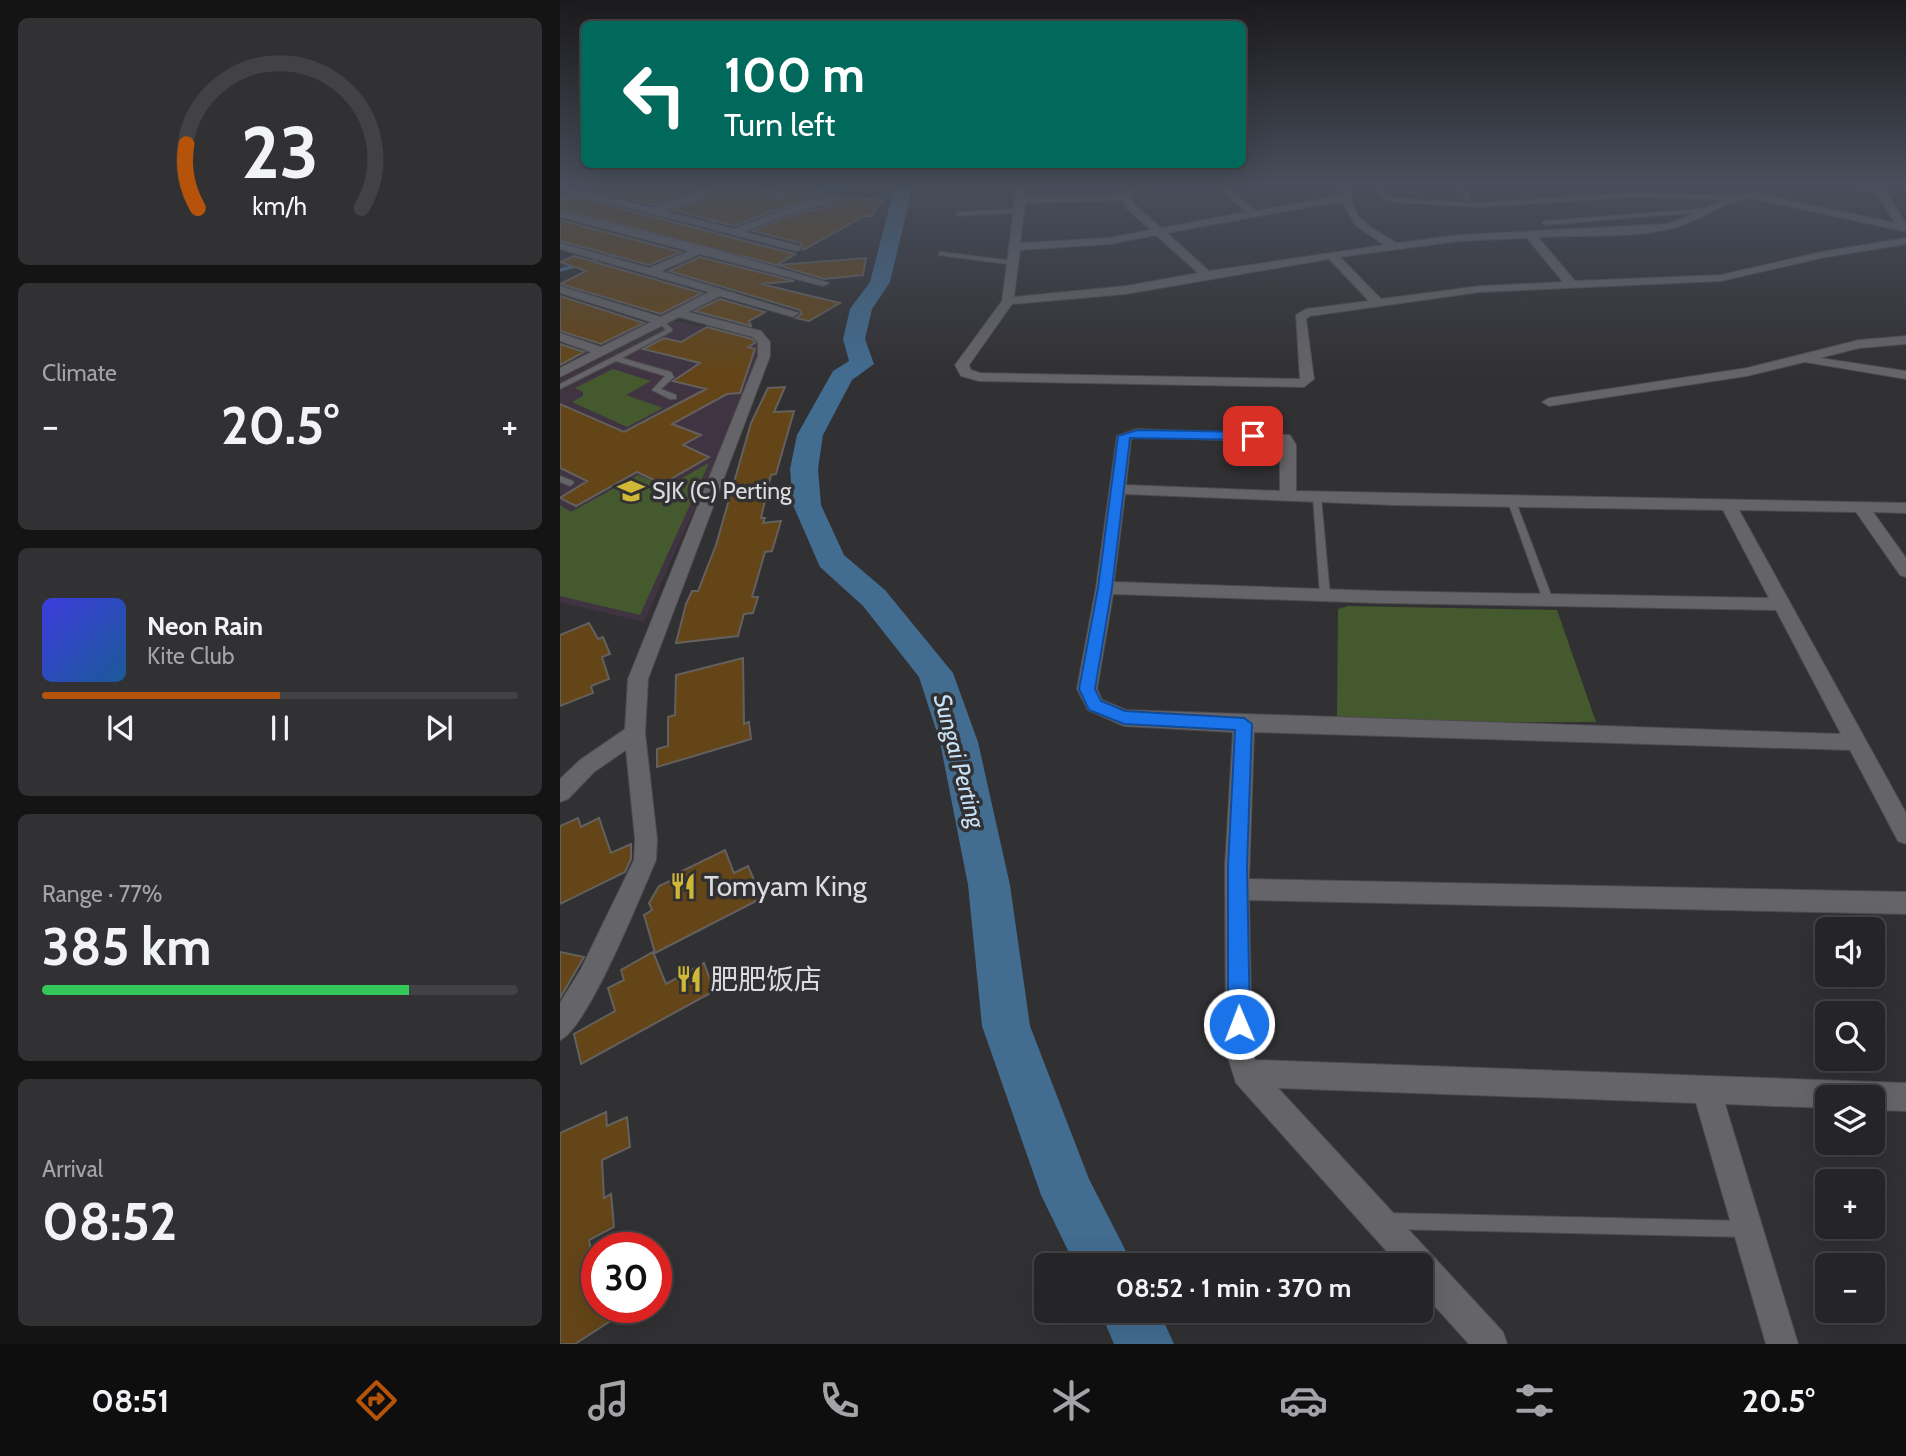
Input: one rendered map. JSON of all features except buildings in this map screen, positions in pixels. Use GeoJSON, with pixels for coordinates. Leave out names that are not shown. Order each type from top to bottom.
{"type":"FeatureCollection","features":[{"type":"Feature","properties":{"kind":"street"},"geometry":{"type":"LineString","coordinates":[[689,248],[823,283]]}},
{"type":"Feature","properties":{"kind":"street"},"geometry":{"type":"LineString","coordinates":[[652,271],[707,248]]}},
{"type":"Feature","properties":{"kind":"street"},"geometry":{"type":"LineString","coordinates":[[1016,248],[1008,301],[962,365],[966,373],[991,378],[1304,383],[1307,379],[1300,316],[1376,301],[1570,283],[1721,278],[1849,248]]}},
{"type":"Feature","properties":{"kind":"street"},"geometry":{"type":"LineString","coordinates":[[1176,248],[1207,275]]}},
{"type":"Feature","properties":{"kind":"street"},"geometry":{"type":"LineString","coordinates":[[1008,301],[1126,290],[1382,248]]}},
{"type":"Feature","properties":{"kind":"street"},"geometry":{"type":"LineString","coordinates":[[1541,248],[1570,283]]}},
{"type":"Feature","properties":{"kind":"street"},"geometry":{"type":"LineString","coordinates":[[562,249],[652,271],[717,293],[793,313]]}},
{"type":"Feature","properties":{"kind":"street"},"geometry":{"type":"LineString","coordinates":[[1331,255],[1376,301]]}},
{"type":"Feature","properties":{"kind":"street"},"geometry":{"type":"LineString","coordinates":[[560,289],[669,317],[757,334],[763,338],[765,349],[757,379],[643,660],[638,679],[635,733],[646,839],[645,860],[590,978],[560,1027]]}},
{"type":"Feature","properties":{"kind":"street"},"geometry":{"type":"LineString","coordinates":[[560,373],[717,293]]}},
{"type":"Feature","properties":{"kind":"street"},"geometry":{"type":"LineString","coordinates":[[560,337],[602,352]]}},
{"type":"Feature","properties":{"kind":"street"},"geometry":{"type":"LineString","coordinates":[[1549,402],[1747,372],[1871,342],[1906,340]]}},
{"type":"Feature","properties":{"kind":"street"},"geometry":{"type":"LineString","coordinates":[[1800,359],[1906,375]]}},
{"type":"Feature","properties":{"kind":"street"},"geometry":{"type":"LineString","coordinates":[[1288,495],[1288,441],[1279,437],[1128,434],[1122,442],[1105,588],[1087,689],[1095,705],[1124,718],[1140,720],[1855,742]]}},
{"type":"Feature","properties":{"kind":"street"},"geometry":{"type":"LineString","coordinates":[[1117,489],[1512,502],[1906,508]]}},
{"type":"Feature","properties":{"kind":"street"},"geometry":{"type":"LineString","coordinates":[[1728,505],[1906,834]]}},
{"type":"Feature","properties":{"kind":"street"},"geometry":{"type":"LineString","coordinates":[[1861,507],[1906,571]]}},
{"type":"Feature","properties":{"kind":"street"},"geometry":{"type":"LineString","coordinates":[[1105,588],[1325,596],[1782,604]]}},
{"type":"Feature","properties":{"kind":"street"},"geometry":{"type":"LineString","coordinates":[[1244,724],[1237,889],[1239,1051],[1245,1073],[1408,1253]]}},
{"type":"Feature","properties":{"kind":"street"},"geometry":{"type":"LineString","coordinates":[[560,793],[587,766],[635,733]]}},
{"type":"Feature","properties":{"kind":"street"},"geometry":{"type":"LineString","coordinates":[[1237,889],[1906,903]]}},
{"type":"Feature","properties":{"kind":"street"},"geometry":{"type":"LineString","coordinates":[[1245,1073],[1707,1092],[1906,1097]]}},
{"type":"Feature","properties":{"kind":"street"},"geometry":{"type":"LineString","coordinates":[[1707,1092],[1783,1344]]}},
{"type":"Feature","properties":{"kind":"street"},"geometry":{"type":"LineString","coordinates":[[1433,1280],[1491,1344]]}},
{"type":"Feature","properties":{"kind":"lane"},"geometry":{"type":"LineString","coordinates":[[941,254],[1014,263]]}},
{"type":"Feature","properties":{"kind":"lane"},"geometry":{"type":"LineString","coordinates":[[560,387],[670,330],[669,317]]}},
{"type":"Feature","properties":{"kind":"lane"},"geometry":{"type":"LineString","coordinates":[[615,358],[668,374],[670,377],[656,390],[673,397]]}},
{"type":"Feature","properties":{"kind":"lane"},"geometry":{"type":"LineString","coordinates":[[560,479],[570,483]]}},
{"type":"Feature","properties":{"kind":"lane"},"geometry":{"type":"LineString","coordinates":[[1317,497],[1325,596]]}},
{"type":"Feature","properties":{"kind":"lane"},"geometry":{"type":"LineString","coordinates":[[1512,502],[1548,600]]}},
{"type":"Feature","properties":{"kind":"lane"},"geometry":{"type":"LineString","coordinates":[[1378,1220],[1748,1229]]}},
{"type":"Feature","properties":{"kind":"shaded area","name":"SJK (C) Perting"},"geometry":{"type":"Polygon","coordinates":[[[674,321],[758,338],[760,352],[756,371],[644,622],[560,602],[560,379],[674,321]]]}},
{"type":"Feature","properties":{"kind":"green space"},"geometry":{"type":"Polygon","coordinates":[[[613,369],[651,381],[626,395],[663,408],[627,427],[572,402],[583,396],[583,392],[575,388],[613,369]]]}},
{"type":"Feature","properties":{"kind":"green space"},"geometry":{"type":"Polygon","coordinates":[[[709,463],[640,615],[560,596],[560,505],[571,512],[638,475],[666,487],[709,463]]]}},
{"type":"Feature","properties":{"kind":"green space"},"geometry":{"type":"Polygon","coordinates":[[[1348,606],[1557,610],[1596,722],[1337,723],[1338,609],[1348,606]]]}},
{"type":"Feature","properties":{"kind":"waterway","name":"Sungai Perting"},"geometry":{"type":"LineString","coordinates":[[888,248],[880,282],[861,309],[854,339],[862,364],[842,376],[810,435],[804,469],[807,505],[831,560],[874,598],[935,673],[959,742],[989,885],[1006,1026],[1068,1195],[1099,1253]]}},
{"type":"Feature","properties":{"kind":"waterway"},"geometry":{"type":"LineString","coordinates":[[560,270],[619,254]]}},
{"type":"Feature","properties":{"kind":"waterway","name":"Sungai Perting"},"geometry":{"type":"LineString","coordinates":[[1134,1323],[1144,1344]]}},
{"type":"Feature","properties":{"kind":"place","name":"SJK (C) Perting"},"geometry":{"type":"Point","coordinates":[631,491]}},
{"type":"Feature","properties":{"kind":"place","name":"Tomyam King"},"geometry":{"type":"Point","coordinates":[683,886]}},
{"type":"Feature","properties":{"kind":"place","name":"肥肥饭店"},"geometry":{"type":"Point","coordinates":[689,979]}},
{"type":"Feature","properties":{"kind":"route"},"geometry":{"type":"LineString","coordinates":[[1239,1024],[1237,866],[1244,724],[1124,718],[1095,705],[1089,698],[1087,689],[1105,588],[1124,436],[1137,433],[1253,436]]}}]}
